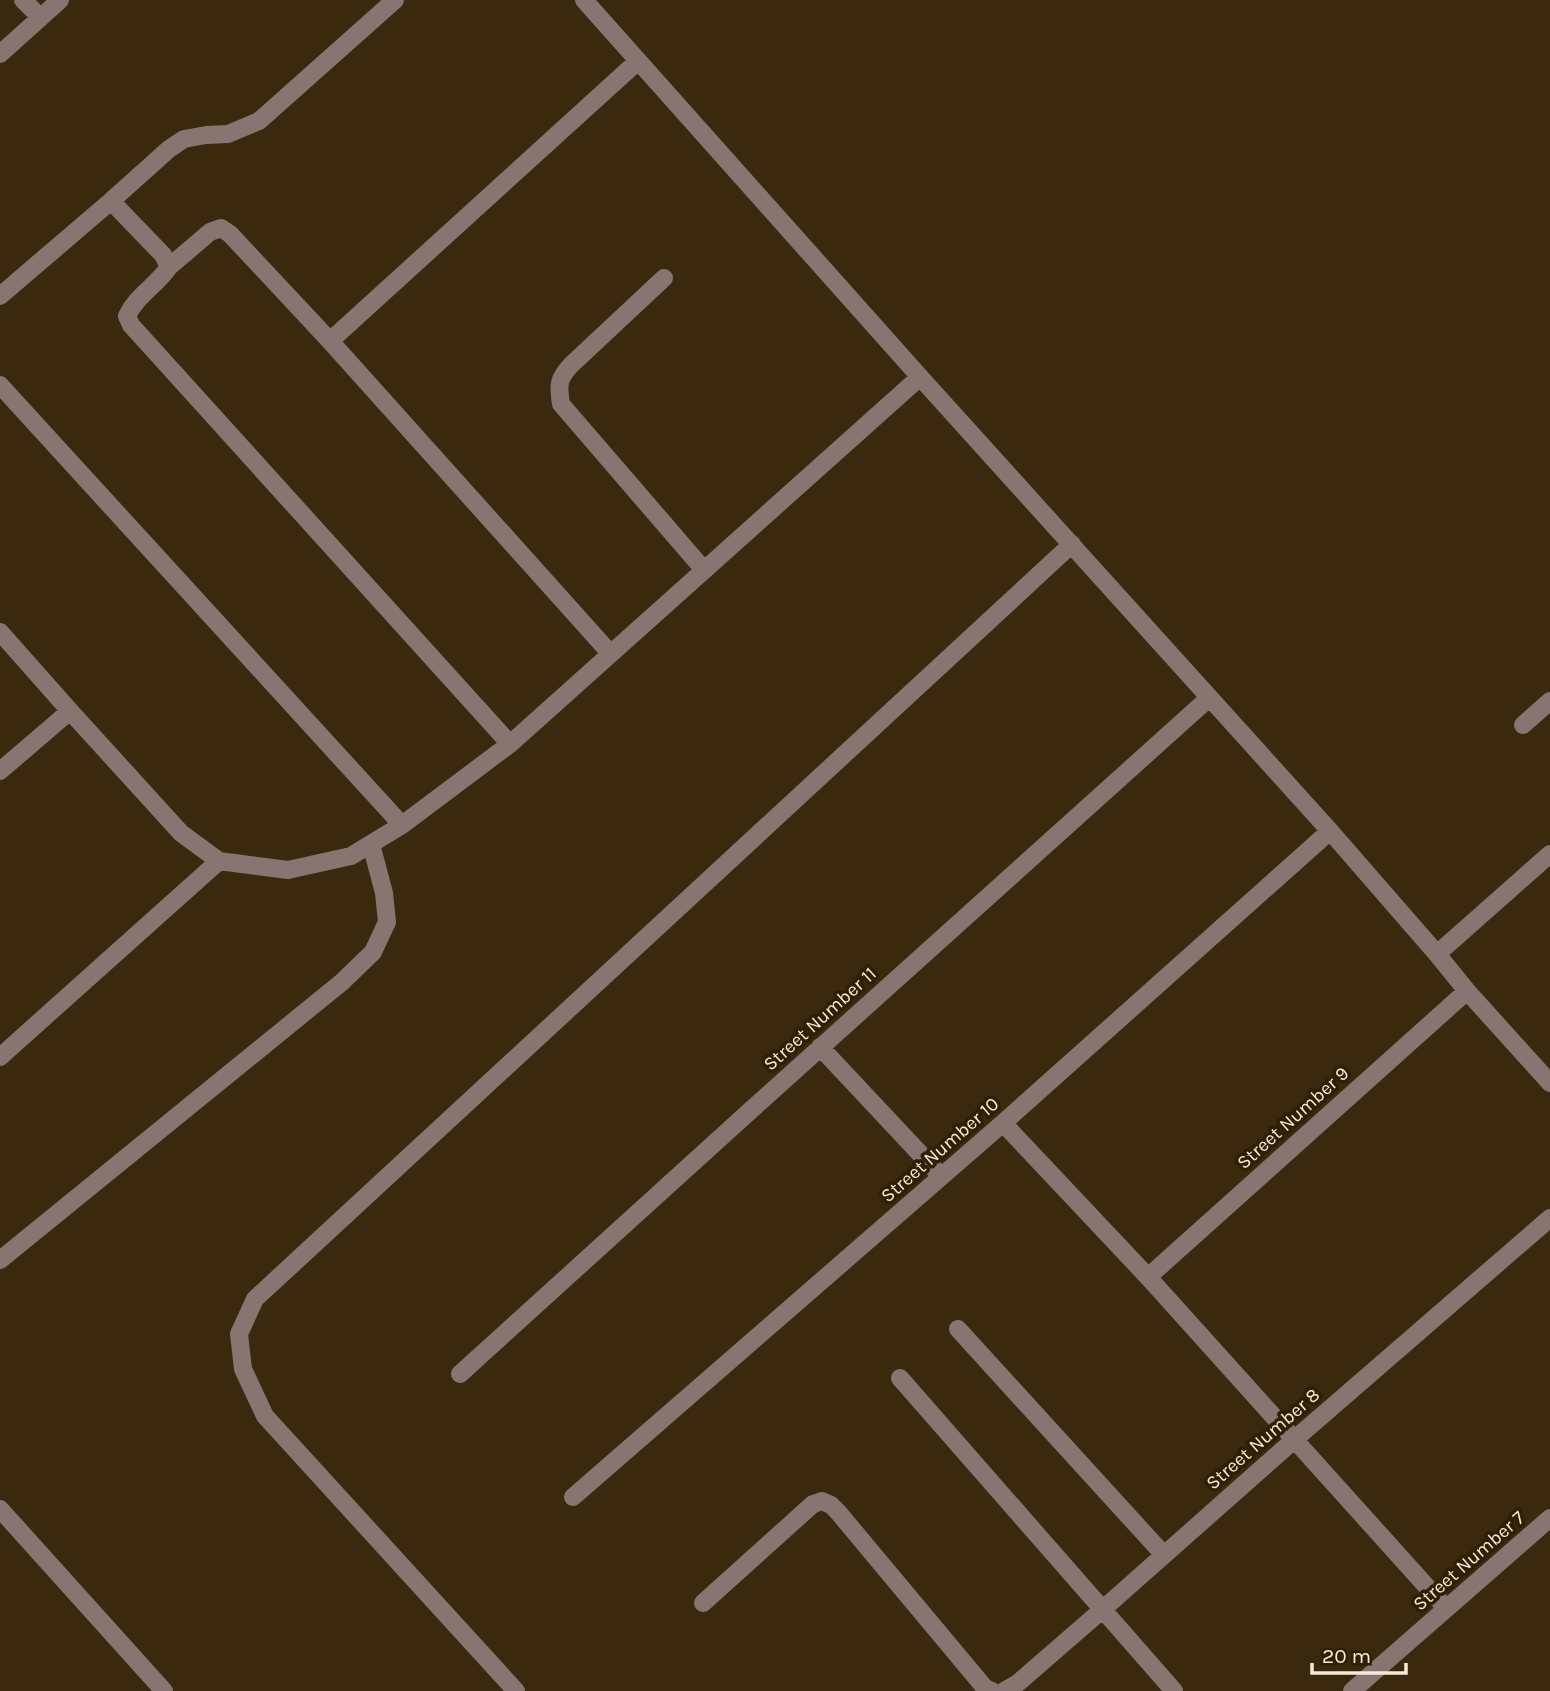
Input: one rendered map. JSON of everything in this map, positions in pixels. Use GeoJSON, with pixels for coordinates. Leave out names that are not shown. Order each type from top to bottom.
{"type":"FeatureCollection","features":[{"type":"Feature","properties":{"kind":"street"},"geometry":{"type":"LineString","coordinates":[[23,0],[40,17]]}},
{"type":"Feature","properties":{"kind":"street"},"geometry":{"type":"LineString","coordinates":[[0,54],[60,0]]}},
{"type":"Feature","properties":{"kind":"street"},"geometry":{"type":"LineString","coordinates":[[0,296],[169,149],[184,139],[229,134],[259,121],[395,0]]}},
{"type":"Feature","properties":{"kind":"street"},"geometry":{"type":"LineString","coordinates":[[584,0],[1330,831],[1550,1083]]}},
{"type":"Feature","properties":{"kind":"street"},"geometry":{"type":"LineString","coordinates":[[330,341],[638,61]]}},
{"type":"Feature","properties":{"kind":"street"},"geometry":{"type":"LineString","coordinates":[[111,201],[163,255],[169,267]]}},
{"type":"Feature","properties":{"kind":"street"},"geometry":{"type":"LineString","coordinates":[[510,744],[131,325],[127,316],[131,306],[169,267],[210,232],[222,228],[230,234],[330,341],[610,653]]}},
{"type":"Feature","properties":{"kind":"street"},"geometry":{"type":"LineString","coordinates":[[664,278],[571,365],[561,376],[558,388],[561,404],[704,570]]}},
{"type":"Feature","properties":{"kind":"street"},"geometry":{"type":"LineString","coordinates":[[0,632],[181,832],[219,861],[288,870],[351,856],[402,825],[510,744],[920,377]]}},
{"type":"Feature","properties":{"kind":"street"},"geometry":{"type":"LineString","coordinates":[[0,385],[402,825]]}},
{"type":"Feature","properties":{"kind":"street"},"geometry":{"type":"LineString","coordinates":[[516,1691],[265,1416],[243,1369],[239,1334],[255,1299],[1072,544]]}},
{"type":"Feature","properties":{"kind":"street","name":"Street Number 11"},"geometry":{"type":"LineString","coordinates":[[460,1374],[1209,698]]}},
{"type":"Feature","properties":{"kind":"street"},"geometry":{"type":"LineString","coordinates":[[1523,725],[1550,701]]}},
{"type":"Feature","properties":{"kind":"street"},"geometry":{"type":"LineString","coordinates":[[0,771],[69,711]]}},
{"type":"Feature","properties":{"kind":"street","name":"Street Number 10"},"geometry":{"type":"LineString","coordinates":[[573,1497],[1003,1123],[1330,831]]}},
{"type":"Feature","properties":{"kind":"street"},"geometry":{"type":"LineString","coordinates":[[0,1260],[342,982],[373,952],[387,922],[384,893],[371,844]]}},
{"type":"Feature","properties":{"kind":"street"},"geometry":{"type":"LineString","coordinates":[[1437,954],[1550,854]]}},
{"type":"Feature","properties":{"kind":"street"},"geometry":{"type":"LineString","coordinates":[[0,1057],[219,861]]}},
{"type":"Feature","properties":{"kind":"street","name":"Street Number 9"},"geometry":{"type":"LineString","coordinates":[[1148,1277],[1467,991]]}},
{"type":"Feature","properties":{"kind":"street"},"geometry":{"type":"LineString","coordinates":[[820,1047],[941,1176]]}},
{"type":"Feature","properties":{"kind":"street"},"geometry":{"type":"LineString","coordinates":[[1003,1123],[1148,1277],[1446,1608]]}},
{"type":"Feature","properties":{"kind":"street","name":"Street Number 8"},"geometry":{"type":"LineString","coordinates":[[1004,1691],[1018,1683],[1550,1218]]}},
{"type":"Feature","properties":{"kind":"street"},"geometry":{"type":"LineString","coordinates":[[958,1329],[1164,1555]]}},
{"type":"Feature","properties":{"kind":"street"},"geometry":{"type":"LineString","coordinates":[[900,1378],[1174,1691]]}},
{"type":"Feature","properties":{"kind":"street"},"geometry":{"type":"LineString","coordinates":[[704,1603],[813,1504],[822,1501],[838,1512],[985,1688],[992,1691]]}},
{"type":"Feature","properties":{"kind":"street"},"geometry":{"type":"LineString","coordinates":[[1,1512],[164,1691]]}},
{"type":"Feature","properties":{"kind":"street","name":"Street Number 7"},"geometry":{"type":"LineString","coordinates":[[1352,1691],[1550,1518]]}}]}
